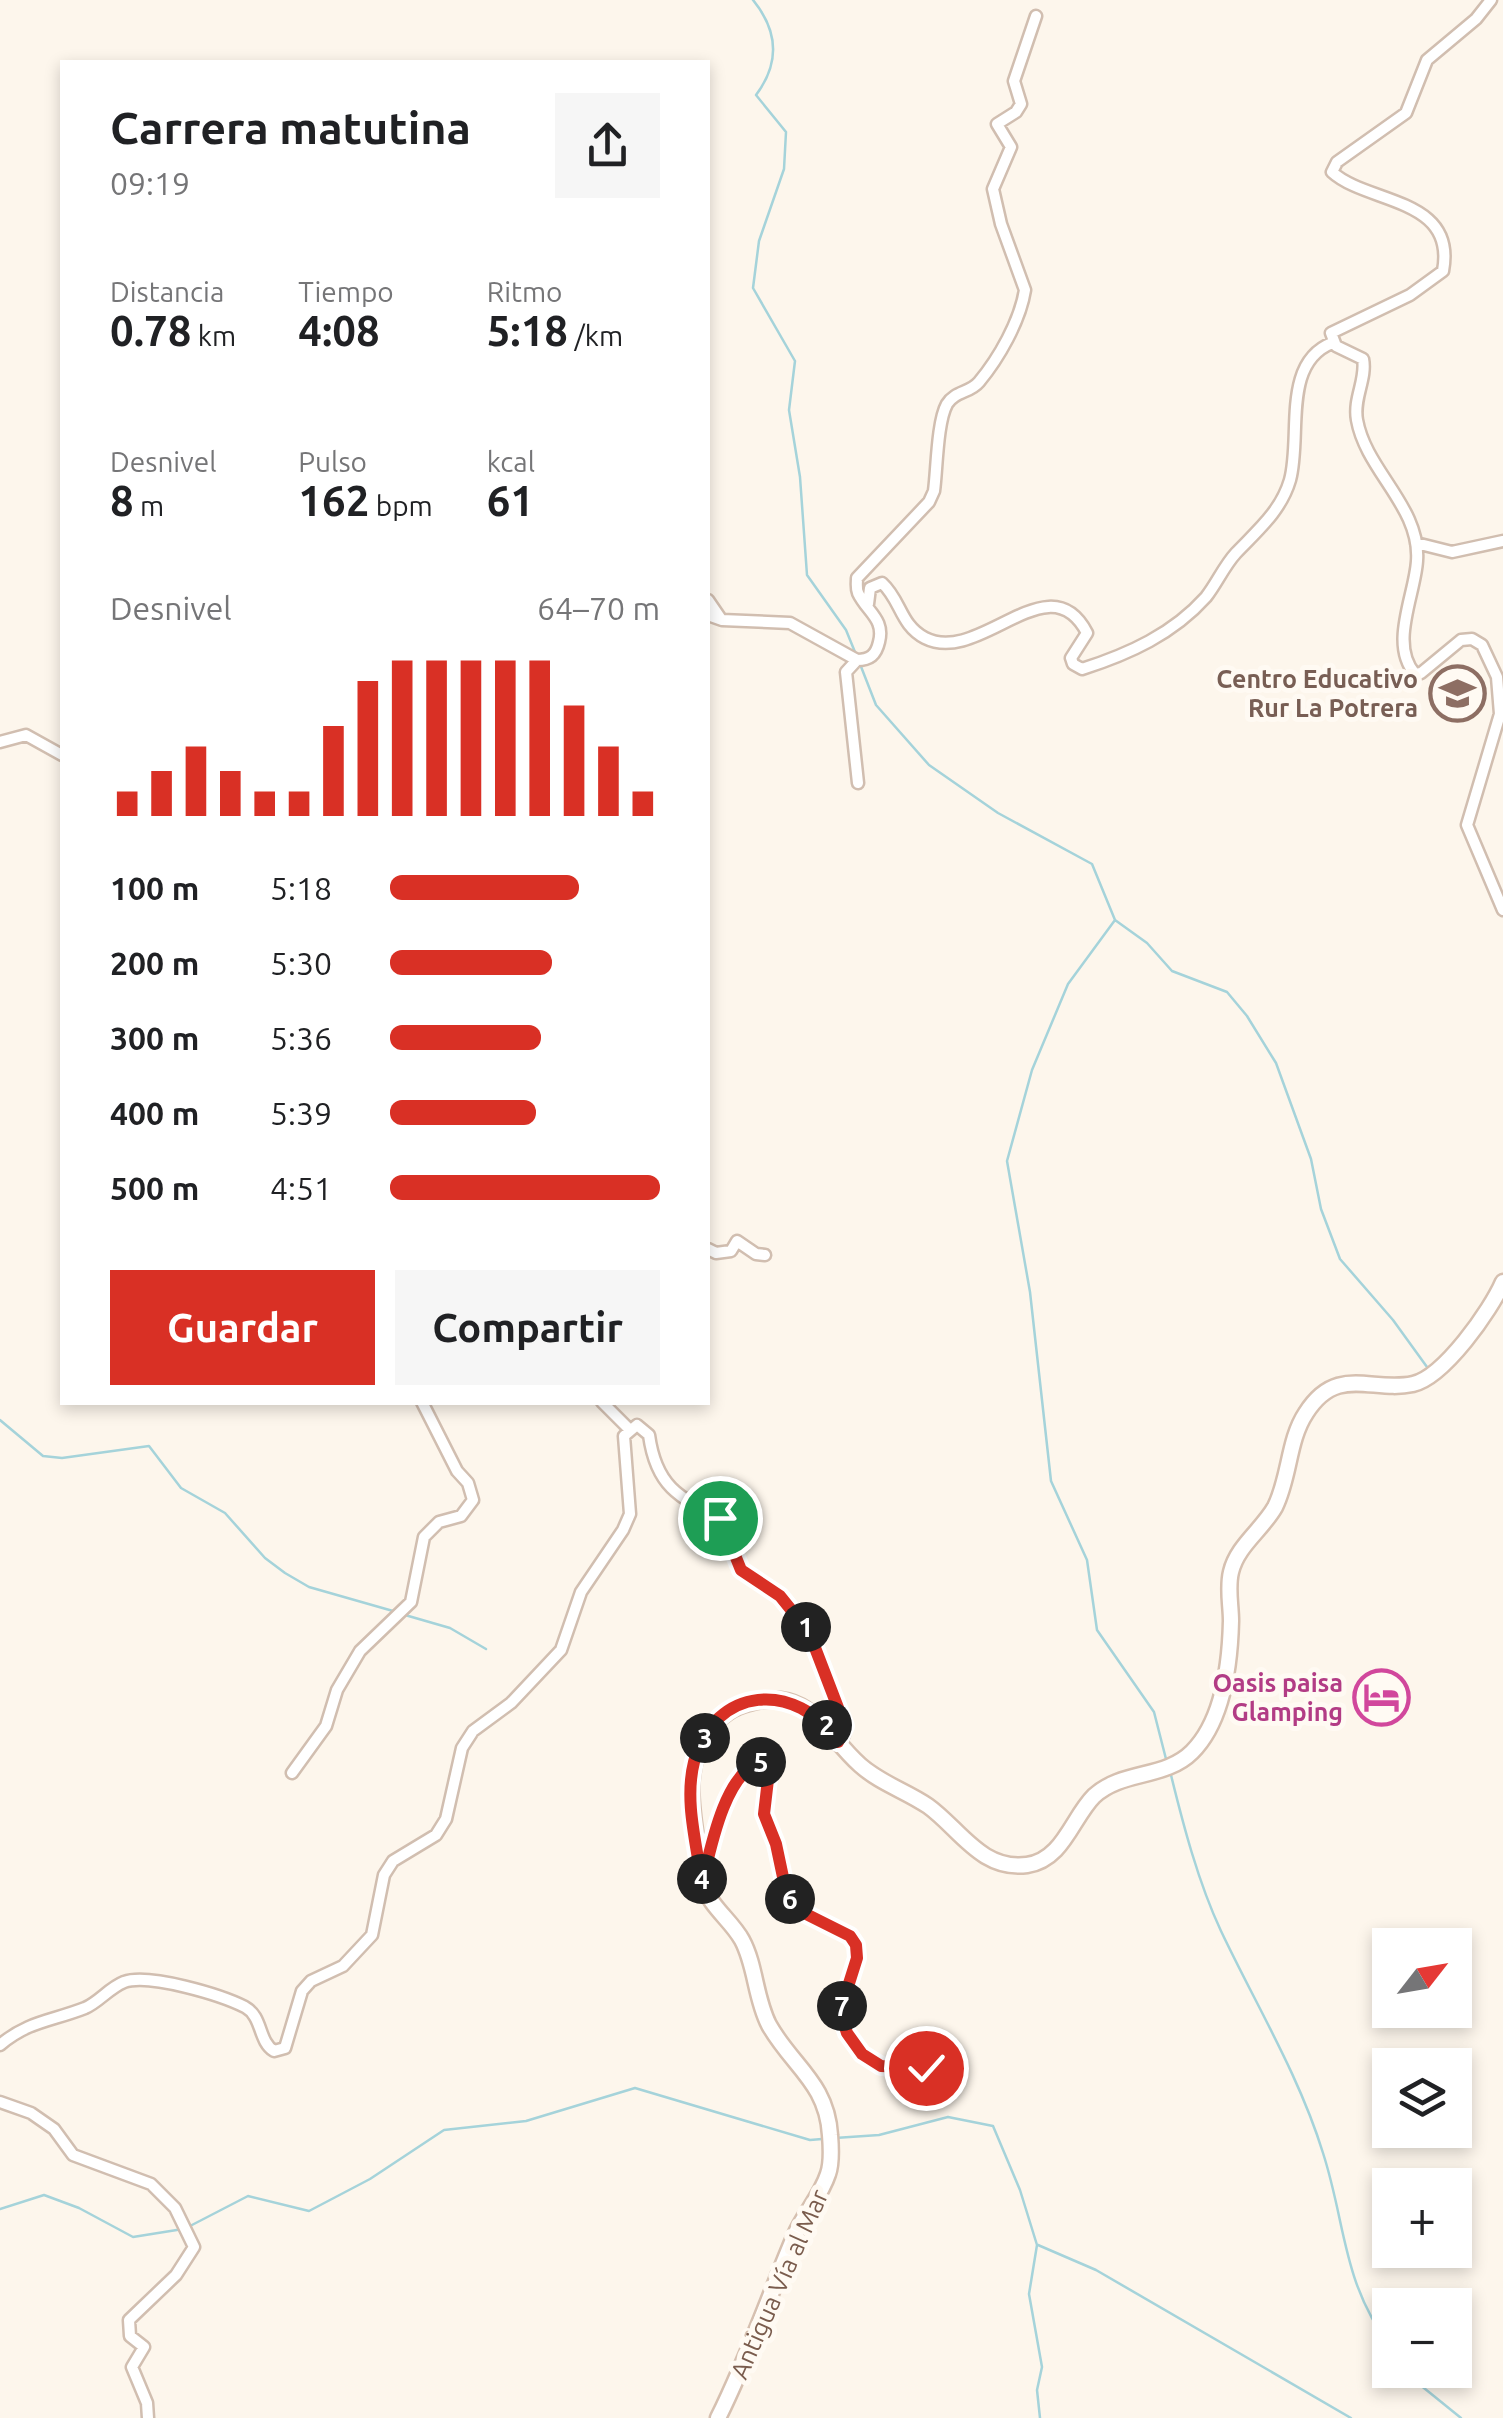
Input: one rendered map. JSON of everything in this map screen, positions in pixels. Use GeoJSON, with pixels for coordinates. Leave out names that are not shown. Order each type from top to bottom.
{"type":"FeatureCollection","features":[{"type":"Feature","properties":{"kind":"main road","name":"Antigua Vía al Mar"},"geometry":{"type":"LineString","coordinates":[[718,2418],[749,2357],[798,2229],[830,2172],[831,2138],[823,2097],[768,2024],[753,1985],[744,1943],[716,1910],[702,1884],[690,1786],[694,1759],[723,1714],[769,1698],[788,1700],[826,1724],[838,1742],[872,1775],[932,1809],[979,1854],[1027,1865],[1060,1846],[1088,1804],[1110,1784],[1168,1767],[1190,1754],[1212,1719],[1226,1672],[1231,1618],[1229,1578],[1233,1564],[1274,1507],[1307,1411],[1348,1381],[1413,1384],[1432,1375],[1465,1338],[1503,1282]]}},
{"type":"Feature","properties":{"kind":"street"},"geometry":{"type":"LineString","coordinates":[[1332,343],[1331,334],[1336,328],[1410,295],[1437,277],[1446,259],[1427,218],[1403,202],[1337,177],[1334,167],[1406,112],[1427,60],[1476,20],[1492,0]]}},
{"type":"Feature","properties":{"kind":"street"},"geometry":{"type":"LineString","coordinates":[[858,784],[846,672],[877,652],[882,632],[858,595],[858,578],[929,502],[947,405],[956,395],[979,383],[1024,300],[1025,290],[1001,224],[994,190],[1011,147],[997,124],[1021,104],[1014,81],[1036,16]]}},
{"type":"Feature","properties":{"kind":"street"},"geometry":{"type":"LineString","coordinates":[[1332,343],[1363,359],[1356,421],[1374,466],[1403,507],[1416,543],[1418,562],[1407,609],[1405,649],[1412,671],[1422,673],[1461,640],[1472,639],[1482,645],[1498,677],[1500,714],[1467,825],[1503,910]]}},
{"type":"Feature","properties":{"kind":"street"},"geometry":{"type":"LineString","coordinates":[[868,605],[870,588],[882,583],[910,628],[950,646],[1034,608],[1063,609],[1075,616],[1087,634],[1071,658],[1073,664],[1082,668],[1147,644],[1207,596],[1231,560],[1264,526],[1277,506],[1290,480],[1302,370],[1316,351],[1332,343]]}},
{"type":"Feature","properties":{"kind":"street"},"geometry":{"type":"LineString","coordinates":[[1416,543],[1452,552],[1503,541]]}},
{"type":"Feature","properties":{"kind":"street"},"geometry":{"type":"LineString","coordinates":[[710,603],[722,620]]}},
{"type":"Feature","properties":{"kind":"street"},"geometry":{"type":"LineString","coordinates":[[710,616],[722,620],[790,623],[863,660]]}},
{"type":"Feature","properties":{"kind":"street"},"geometry":{"type":"LineString","coordinates":[[0,742],[26,735],[60,754]]}},
{"type":"Feature","properties":{"kind":"street"},"geometry":{"type":"LineString","coordinates":[[710,1250],[731,1251],[737,1241],[756,1254],[765,1255]]}},
{"type":"Feature","properties":{"kind":"street"},"geometry":{"type":"LineString","coordinates":[[292,1773],[326,1726],[337,1690],[360,1651],[411,1602],[424,1537],[439,1522],[461,1516],[472,1500],[468,1483],[457,1471],[424,1405]]}},
{"type":"Feature","properties":{"kind":"street"},"geometry":{"type":"LineString","coordinates":[[605,1405],[628,1429]]}},
{"type":"Feature","properties":{"kind":"street"},"geometry":{"type":"LineString","coordinates":[[0,2045],[24,2026],[84,2008],[120,1984],[138,1979],[167,1983],[242,2006],[258,2021],[268,2047],[274,2051],[285,2048],[302,1991],[311,1981],[343,1966],[372,1935],[384,1875],[393,1861],[436,1835],[446,1820],[462,1748],[473,1731],[543,1672],[560,1650],[581,1592],[624,1530],[630,1514],[624,1436],[628,1429],[638,1425],[649,1435],[653,1459],[675,1494],[720,1518],[741,1570],[780,1596],[802,1621],[842,1715],[844,1735],[838,1742]]}},
{"type":"Feature","properties":{"kind":"street"},"geometry":{"type":"LineString","coordinates":[[702,1884],[720,1812],[750,1766],[760,1762],[769,1771],[764,1814],[776,1844],[787,1896],[800,1911],[850,1936],[856,1945],[857,1958],[840,2012],[847,2033],[862,2054],[881,2066],[926,2068]]}},
{"type":"Feature","properties":{"kind":"street"},"geometry":{"type":"LineString","coordinates":[[0,2102],[31,2113],[54,2129],[73,2155],[150,2184],[174,2208],[194,2247],[176,2275],[129,2320],[130,2336],[144,2347],[132,2367],[148,2402],[148,2418]]}},
{"type":"Feature","properties":{"kind":"waterway"},"geometry":{"type":"LineString","coordinates":[[753,0],[768,24],[773,48],[769,71],[756,95],[786,132],[784,169],[759,241],[753,288],[795,361],[789,410],[800,477],[807,575],[846,630],[857,657]]}},
{"type":"Feature","properties":{"kind":"waterway"},"geometry":{"type":"LineString","coordinates":[[860,664],[876,705],[929,765],[998,813],[1092,864],[1115,920],[1147,943],[1172,971],[1227,992],[1247,1016],[1276,1063],[1311,1159],[1321,1209],[1340,1259],[1393,1320],[1427,1367]]}},
{"type":"Feature","properties":{"kind":"waterway"},"geometry":{"type":"LineString","coordinates":[[1115,920],[1068,984],[1032,1070],[1007,1161],[1030,1292],[1051,1481],[1087,1560],[1097,1630],[1154,1712],[1166,1759]]}},
{"type":"Feature","properties":{"kind":"waterway"},"geometry":{"type":"LineString","coordinates":[[0,1420],[43,1456],[62,1458],[149,1446],[181,1488],[225,1513],[265,1558],[285,1573],[309,1587],[393,1611]]}},
{"type":"Feature","properties":{"kind":"waterway"},"geometry":{"type":"LineString","coordinates":[[405,1615],[450,1628],[486,1649]]}},
{"type":"Feature","properties":{"kind":"waterway"},"geometry":{"type":"LineString","coordinates":[[1170,1771],[1205,1893],[1313,2124],[1331,2179],[1354,2276],[1372,2318]]}},
{"type":"Feature","properties":{"kind":"waterway"},"geometry":{"type":"LineString","coordinates":[[190,2226],[248,2196],[309,2211],[370,2179],[444,2130],[526,2121],[635,2088],[810,2140],[822,2139]]}},
{"type":"Feature","properties":{"kind":"waterway"},"geometry":{"type":"LineString","coordinates":[[835,2138],[879,2135],[948,2117],[993,2126],[1020,2190],[1037,2245],[1029,2294],[1042,2367],[1037,2390],[1040,2418]]}},
{"type":"Feature","properties":{"kind":"waterway"},"geometry":{"type":"LineString","coordinates":[[0,2209],[44,2195],[79,2208],[133,2237],[183,2229]]}},
{"type":"Feature","properties":{"kind":"waterway"},"geometry":{"type":"LineString","coordinates":[[1038,2245],[1096,2270],[1351,2418]]}},
{"type":"Feature","properties":{"kind":"waterway"},"geometry":{"type":"LineString","coordinates":[[1424,2388],[1461,2418]]}},
{"type":"Feature","properties":{"kind":"place","name":"Centro Educativo Rur La Potrera"},"geometry":{"type":"Point","coordinates":[1457,693]}},
{"type":"Feature","properties":{"kind":"place","name":"Oasis paisa Glamping"},"geometry":{"type":"Point","coordinates":[1382,1697]}},
{"type":"Feature","properties":{"kind":"route"},"geometry":{"type":"LineString","coordinates":[[720,1518],[741,1570],[780,1596],[809,1632],[845,1726],[838,1742],[826,1724],[807,1709],[788,1700],[769,1698],[723,1714],[694,1759],[690,1786],[702,1884],[720,1812],[750,1766],[755,1762],[766,1765],[769,1771],[764,1814],[776,1844],[787,1896],[800,1911],[850,1936],[856,1945],[857,1958],[840,2012],[847,2033],[862,2054],[881,2066],[926,2068]]}}]}
